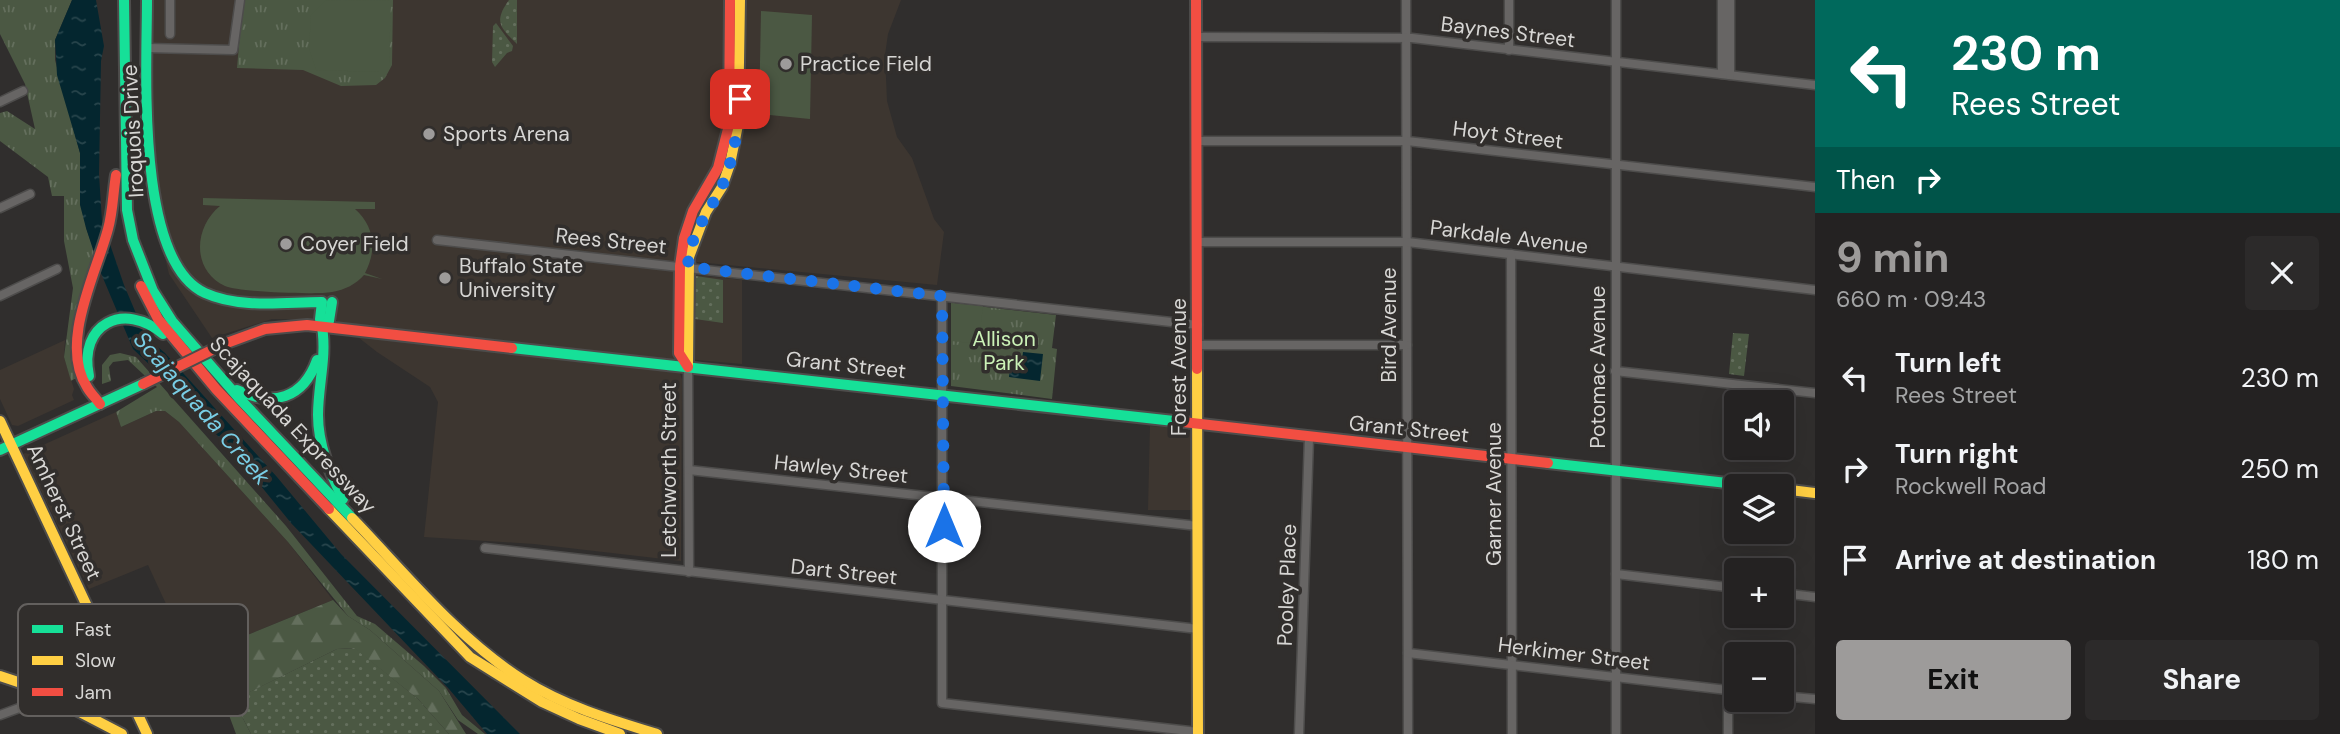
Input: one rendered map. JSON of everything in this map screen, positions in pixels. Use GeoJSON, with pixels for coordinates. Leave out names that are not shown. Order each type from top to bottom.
{"type":"FeatureCollection","features":[{"type":"Feature","properties":{"kind":"main road","name":"Scajaquada Expressway"},"geometry":{"type":"LineString","coordinates":[[115,0],[116,175],[121,226],[129,258],[149,305],[179,347],[216,389],[470,657],[518,691],[620,734]]}},
{"type":"Feature","properties":{"kind":"main road","name":"Scajaquada Expressway"},"geometry":{"type":"LineString","coordinates":[[124,0],[127,210],[133,240],[148,279],[172,321],[225,382],[485,655],[573,713],[657,734]]}},
{"type":"Feature","properties":{"kind":"main road","name":"Iroquois Drive"},"geometry":{"type":"LineString","coordinates":[[147,0],[149,138],[156,204],[167,248],[179,273],[201,291],[218,298],[327,302],[320,319],[322,327]]}},
{"type":"Feature","properties":{"kind":"main road"},"geometry":{"type":"LineString","coordinates":[[684,266],[684,238],[693,211],[718,168],[727,137],[730,0]]}},
{"type":"Feature","properties":{"kind":"main road"},"geometry":{"type":"LineString","coordinates":[[684,266],[706,212],[722,187],[730,164],[740,99],[740,0]]}},
{"type":"Feature","properties":{"kind":"main road","name":"Forest Avenue"},"geometry":{"type":"LineString","coordinates":[[1196,0],[1198,733]]}},
{"type":"Feature","properties":{"kind":"main road"},"geometry":{"type":"LineString","coordinates":[[100,404],[89,393],[81,378],[75,351],[78,330],[109,227],[116,175]]}},
{"type":"Feature","properties":{"kind":"main road","name":"Letchworth Street"},"geometry":{"type":"LineString","coordinates":[[684,266],[688,367]]}},
{"type":"Feature","properties":{"kind":"main road"},"geometry":{"type":"LineString","coordinates":[[100,404],[87,370],[86,353],[95,333],[105,324],[130,318],[146,322],[179,347]]}},
{"type":"Feature","properties":{"kind":"main road","name":"Grant Street"},"geometry":{"type":"LineString","coordinates":[[0,450],[246,334],[290,324],[1724,483]]}},
{"type":"Feature","properties":{"kind":"main road"},"geometry":{"type":"LineString","coordinates":[[225,382],[254,398],[274,399],[290,395],[313,375],[322,327]]}},
{"type":"Feature","properties":{"kind":"main road"},"geometry":{"type":"LineString","coordinates":[[322,327],[325,339],[318,415],[321,443],[334,481],[354,518]]}},
{"type":"Feature","properties":{"kind":"main road","name":"Amherst Street"},"geometry":{"type":"LineString","coordinates":[[0,421],[86,604]]}},
{"type":"Feature","properties":{"kind":"main road"},"geometry":{"type":"LineString","coordinates":[[1794,490],[1815,493]]}},
{"type":"Feature","properties":{"kind":"main road"},"geometry":{"type":"LineString","coordinates":[[0,676],[18,683]]}},
{"type":"Feature","properties":{"kind":"main road"},"geometry":{"type":"LineString","coordinates":[[86,716],[122,734]]}},
{"type":"Feature","properties":{"kind":"main road","name":"Amherst Street"},"geometry":{"type":"LineString","coordinates":[[139,716],[147,734]]}},
{"type":"Feature","properties":{"kind":"street"},"geometry":{"type":"LineString","coordinates":[[170,0],[170,34]]}},
{"type":"Feature","properties":{"kind":"street"},"geometry":{"type":"LineString","coordinates":[[148,48],[233,50],[240,0]]}},
{"type":"Feature","properties":{"kind":"street","name":"Bird Avenue"},"geometry":{"type":"LineString","coordinates":[[1406,0],[1408,734]]}},
{"type":"Feature","properties":{"kind":"street"},"geometry":{"type":"LineString","coordinates":[[1509,0],[1509,50]]}},
{"type":"Feature","properties":{"kind":"street","name":"Potomac Avenue"},"geometry":{"type":"LineString","coordinates":[[1616,0],[1616,734]]}},
{"type":"Feature","properties":{"kind":"street"},"geometry":{"type":"LineString","coordinates":[[1722,0],[1726,74]]}},
{"type":"Feature","properties":{"kind":"street"},"geometry":{"type":"LineString","coordinates":[[1726,74],[1730,0]]}},
{"type":"Feature","properties":{"kind":"street","name":"Baynes Street"},"geometry":{"type":"LineString","coordinates":[[1196,37],[1407,38],[1815,85]]}},
{"type":"Feature","properties":{"kind":"street"},"geometry":{"type":"LineString","coordinates":[[0,102],[23,91]]}},
{"type":"Feature","properties":{"kind":"street","name":"Hoyt Street"},"geometry":{"type":"LineString","coordinates":[[1197,141],[1407,141],[1815,187]]}},
{"type":"Feature","properties":{"kind":"street"},"geometry":{"type":"LineString","coordinates":[[0,208],[30,194]]}},
{"type":"Feature","properties":{"kind":"street","name":"Rees Street"},"geometry":{"type":"LineString","coordinates":[[437,240],[1198,325]]}},
{"type":"Feature","properties":{"kind":"street","name":"Parkdale Avenue"},"geometry":{"type":"LineString","coordinates":[[1197,242],[1407,243],[1815,290]]}},
{"type":"Feature","properties":{"kind":"street","name":"Garner Avenue"},"geometry":{"type":"LineString","coordinates":[[1511,254],[1512,734]]}},
{"type":"Feature","properties":{"kind":"street"},"geometry":{"type":"LineString","coordinates":[[0,296],[57,269]]}},
{"type":"Feature","properties":{"kind":"street"},"geometry":{"type":"LineString","coordinates":[[942,296],[942,703],[1198,733]]}},
{"type":"Feature","properties":{"kind":"street"},"geometry":{"type":"LineString","coordinates":[[1198,345],[1407,345]]}},
{"type":"Feature","properties":{"kind":"street","name":"Letchworth Street"},"geometry":{"type":"LineString","coordinates":[[688,367],[689,572]]}},
{"type":"Feature","properties":{"kind":"street"},"geometry":{"type":"LineString","coordinates":[[1615,371],[1815,393]]}},
{"type":"Feature","properties":{"kind":"street","name":"Pooley Place"},"geometry":{"type":"LineString","coordinates":[[1299,734],[1309,438]]}},
{"type":"Feature","properties":{"kind":"street","name":"Hawley Street"},"geometry":{"type":"LineString","coordinates":[[689,470],[1198,526]]}},
{"type":"Feature","properties":{"kind":"street","name":"Dart Street"},"geometry":{"type":"LineString","coordinates":[[485,548],[1198,629]]}},
{"type":"Feature","properties":{"kind":"street"},"geometry":{"type":"LineString","coordinates":[[1616,574],[1724,587]]}},
{"type":"Feature","properties":{"kind":"street"},"geometry":{"type":"LineString","coordinates":[[1794,594],[1815,597]]}},
{"type":"Feature","properties":{"kind":"street","name":"Herkimer Street"},"geometry":{"type":"LineString","coordinates":[[1408,653],[1724,689]]}},
{"type":"Feature","properties":{"kind":"street"},"geometry":{"type":"LineString","coordinates":[[1794,697],[1815,699]]}},
{"type":"Feature","properties":{"kind":"street"},"geometry":{"type":"LineString","coordinates":[[0,715],[18,708]]}},
{"type":"Feature","properties":{"kind":"street"},"geometry":{"type":"LineString","coordinates":[[1728,734],[1730,712]]}},
{"type":"Feature","properties":{"kind":"shaded area","name":"Buffalo State University"},"geometry":{"type":"Polygon","coordinates":[[[141,0],[901,0],[888,34],[885,55],[887,101],[897,137],[912,158],[934,219],[944,232],[937,285],[697,262],[697,275],[742,280],[742,364],[674,358],[682,379],[681,561],[534,544],[424,537],[438,402],[430,387],[377,352],[336,320],[272,319],[212,338],[169,274],[147,184],[141,0]]]}},
{"type":"Feature","properties":{"kind":"shaded area"},"geometry":{"type":"Polygon","coordinates":[[[65,340],[64,357],[74,389],[74,400],[18,426],[12,425],[0,399],[0,370],[65,340]]]}},
{"type":"Feature","properties":{"kind":"shaded area"},"geometry":{"type":"Polygon","coordinates":[[[156,411],[165,411],[179,422],[288,542],[333,600],[248,635],[248,604],[166,604],[148,565],[89,589],[23,454],[116,412],[121,427],[156,411]]]}},
{"type":"Feature","properties":{"kind":"shaded area"},"geometry":{"type":"Polygon","coordinates":[[[1150,426],[1188,429],[1191,435],[1191,510],[1148,510],[1150,426]]]}},
{"type":"Feature","properties":{"kind":"green space"},"geometry":{"type":"Polygon","coordinates":[[[0,0],[72,0],[55,40],[55,60],[80,153],[86,228],[95,253],[70,344],[76,378],[71,381],[64,357],[73,288],[64,241],[64,196],[52,196],[48,177],[0,141],[0,113],[7,111],[35,129],[25,84],[0,34],[0,0]]]}},
{"type":"Feature","properties":{"kind":"green space"},"geometry":{"type":"Polygon","coordinates":[[[243,0],[393,0],[392,65],[385,78],[376,85],[341,86],[303,70],[237,68],[243,0]]]}},
{"type":"Feature","properties":{"kind":"green space"},"geometry":{"type":"Polygon","coordinates":[[[326,0],[391,1],[389,63],[379,72],[316,70],[309,49],[311,15],[326,0]]]}},
{"type":"Feature","properties":{"kind":"green space"},"geometry":{"type":"Polygon","coordinates":[[[509,0],[517,0],[517,44],[506,33],[500,19],[509,0]]]}},
{"type":"Feature","properties":{"kind":"green space","name":"Practice Field"},"geometry":{"type":"Polygon","coordinates":[[[761,11],[812,15],[810,119],[759,114],[761,11]]]}},
{"type":"Feature","properties":{"kind":"green space"},"geometry":{"type":"Polygon","coordinates":[[[496,23],[513,46],[512,51],[495,67],[492,62],[493,26],[496,23]]]}},
{"type":"Feature","properties":{"kind":"green space","name":"Coyer Field"},"geometry":{"type":"Polygon","coordinates":[[[203,198],[375,202],[375,209],[355,209],[367,223],[372,239],[371,256],[365,273],[382,279],[364,275],[346,288],[323,293],[261,291],[225,286],[206,270],[202,259],[201,236],[211,215],[220,206],[203,205],[203,198]]]}},
{"type":"Feature","properties":{"kind":"green space"},"geometry":{"type":"Polygon","coordinates":[[[696,276],[723,280],[723,323],[695,319],[696,276]]]}},
{"type":"Feature","properties":{"kind":"green space","name":"Allison Park"},"geometry":{"type":"Polygon","coordinates":[[[951,303],[1056,315],[1052,348],[1057,349],[1052,399],[951,386],[951,303]]]}},
{"type":"Feature","properties":{"kind":"green space"},"geometry":{"type":"Polygon","coordinates":[[[951,303],[983,306],[980,331],[973,330],[972,343],[951,341],[951,303]]]}},
{"type":"Feature","properties":{"kind":"green space"},"geometry":{"type":"Polygon","coordinates":[[[1733,333],[1749,334],[1744,376],[1729,374],[1733,333]]]}},
{"type":"Feature","properties":{"kind":"green space"},"geometry":{"type":"Polygon","coordinates":[[[120,353],[136,357],[286,526],[357,616],[375,624],[424,666],[446,688],[462,715],[485,734],[478,734],[458,720],[439,691],[370,630],[348,616],[288,542],[179,422],[165,411],[156,411],[121,427],[116,412],[157,387],[128,360],[113,362],[109,367],[111,381],[102,384],[102,365],[110,355],[120,353]]]}},
{"type":"Feature","properties":{"kind":"green space"},"geometry":{"type":"Polygon","coordinates":[[[333,600],[348,616],[370,630],[439,691],[466,734],[449,734],[418,699],[354,648],[337,649],[248,693],[248,635],[333,600]]]}},
{"type":"Feature","properties":{"kind":"green space"},"geometry":{"type":"Polygon","coordinates":[[[355,648],[418,699],[449,734],[251,734],[242,716],[248,716],[248,693],[337,649],[355,648]]]}},
{"type":"Feature","properties":{"kind":"green space"},"geometry":{"type":"Polygon","coordinates":[[[229,716],[242,716],[251,734],[236,734],[229,716]]]}},
{"type":"Feature","properties":{"kind":"water","name":"Scajaquada Creek"},"geometry":{"type":"Polygon","coordinates":[[[72,0],[96,0],[104,46],[101,61],[99,174],[102,221],[124,285],[146,337],[165,353],[277,477],[341,554],[520,734],[487,734],[449,689],[291,523],[238,458],[170,384],[133,349],[100,271],[86,228],[80,205],[80,153],[57,75],[55,40],[72,0]]]}},
{"type":"Feature","properties":{"kind":"water"},"geometry":{"type":"Polygon","coordinates":[[[1023,352],[1043,354],[1040,381],[1009,377],[1010,367],[1021,368],[1023,352]]]}},
{"type":"Feature","properties":{"kind":"traffic: fast"},"geometry":{"type":"LineString","coordinates":[[124,0],[127,210],[133,240],[153,291],[172,321],[238,397],[352,518]]}},
{"type":"Feature","properties":{"kind":"traffic: fast"},"geometry":{"type":"LineString","coordinates":[[147,0],[146,70],[150,160],[156,204],[166,243],[182,274],[205,293],[233,301],[263,304],[322,302],[322,327]]}},
{"type":"Feature","properties":{"kind":"traffic: fast"},"geometry":{"type":"LineString","coordinates":[[322,327],[329,321],[332,302]]}},
{"type":"Feature","properties":{"kind":"traffic: fast"},"geometry":{"type":"LineString","coordinates":[[89,376],[87,358],[90,343],[97,331],[107,323],[133,319],[148,324],[163,334]]}},
{"type":"Feature","properties":{"kind":"traffic: fast"},"geometry":{"type":"LineString","coordinates":[[322,327],[323,349],[318,404],[320,437],[343,499]]}},
{"type":"Feature","properties":{"kind":"traffic: fast"},"geometry":{"type":"LineString","coordinates":[[512,348],[1183,422]]}},
{"type":"Feature","properties":{"kind":"traffic: fast"},"geometry":{"type":"LineString","coordinates":[[237,390],[263,398],[285,396],[304,384],[317,360]]}},
{"type":"Feature","properties":{"kind":"traffic: fast"},"geometry":{"type":"LineString","coordinates":[[0,450],[143,384]]}},
{"type":"Feature","properties":{"kind":"traffic: fast"},"geometry":{"type":"LineString","coordinates":[[1548,463],[1724,483]]}},
{"type":"Feature","properties":{"kind":"traffic: slow"},"geometry":{"type":"LineString","coordinates":[[688,365],[689,257],[706,212],[722,187],[738,125],[740,0]]}},
{"type":"Feature","properties":{"kind":"traffic: slow"},"geometry":{"type":"LineString","coordinates":[[1197,369],[1198,734]]}},
{"type":"Feature","properties":{"kind":"traffic: slow"},"geometry":{"type":"LineString","coordinates":[[0,421],[86,604]]}},
{"type":"Feature","properties":{"kind":"traffic: slow"},"geometry":{"type":"LineString","coordinates":[[1794,490],[1815,493]]}},
{"type":"Feature","properties":{"kind":"traffic: slow"},"geometry":{"type":"LineString","coordinates":[[329,509],[470,657],[542,702],[620,734]]}},
{"type":"Feature","properties":{"kind":"traffic: slow"},"geometry":{"type":"LineString","coordinates":[[352,518],[454,625],[523,680],[571,705],[657,734]]}},
{"type":"Feature","properties":{"kind":"traffic: slow"},"geometry":{"type":"LineString","coordinates":[[0,676],[18,682]]}},
{"type":"Feature","properties":{"kind":"traffic: slow"},"geometry":{"type":"LineString","coordinates":[[88,716],[122,734]]}},
{"type":"Feature","properties":{"kind":"traffic: slow"},"geometry":{"type":"LineString","coordinates":[[139,716],[147,734]]}},
{"type":"Feature","properties":{"kind":"traffic: jam"},"geometry":{"type":"LineString","coordinates":[[688,367],[679,353],[680,266],[684,238],[693,211],[718,168],[729,125],[730,0]]}},
{"type":"Feature","properties":{"kind":"traffic: jam"},"geometry":{"type":"LineString","coordinates":[[1196,0],[1197,369]]}},
{"type":"Feature","properties":{"kind":"traffic: jam"},"geometry":{"type":"LineString","coordinates":[[100,404],[88,389],[79,369],[78,330],[82,308],[110,222],[116,175]]}},
{"type":"Feature","properties":{"kind":"traffic: jam"},"geometry":{"type":"LineString","coordinates":[[141,286],[158,319],[216,389],[329,509]]}},
{"type":"Feature","properties":{"kind":"traffic: jam"},"geometry":{"type":"LineString","coordinates":[[224,344],[265,329],[307,325],[512,348]]}},
{"type":"Feature","properties":{"kind":"traffic: jam"},"geometry":{"type":"LineString","coordinates":[[143,384],[224,344]]}},
{"type":"Feature","properties":{"kind":"traffic: jam"},"geometry":{"type":"LineString","coordinates":[[1183,422],[1548,463]]}},
{"type":"Feature","properties":{"kind":"place","name":"Practice Field"},"geometry":{"type":"Point","coordinates":[786,64]}},
{"type":"Feature","properties":{"kind":"place","name":"Sports Arena"},"geometry":{"type":"Point","coordinates":[429,134]}},
{"type":"Feature","properties":{"kind":"place","name":"Coyer Field"},"geometry":{"type":"Point","coordinates":[286,244]}},
{"type":"Feature","properties":{"kind":"place","name":"Buffalo State University"},"geometry":{"type":"Point","coordinates":[445,278]}},
{"type":"Feature","properties":{"kind":"route"},"geometry":{"type":"LineString","coordinates":[[740,99],[730,164],[722,187],[706,212],[694,240],[688,267],[942,296],[944,526]]}}]}
